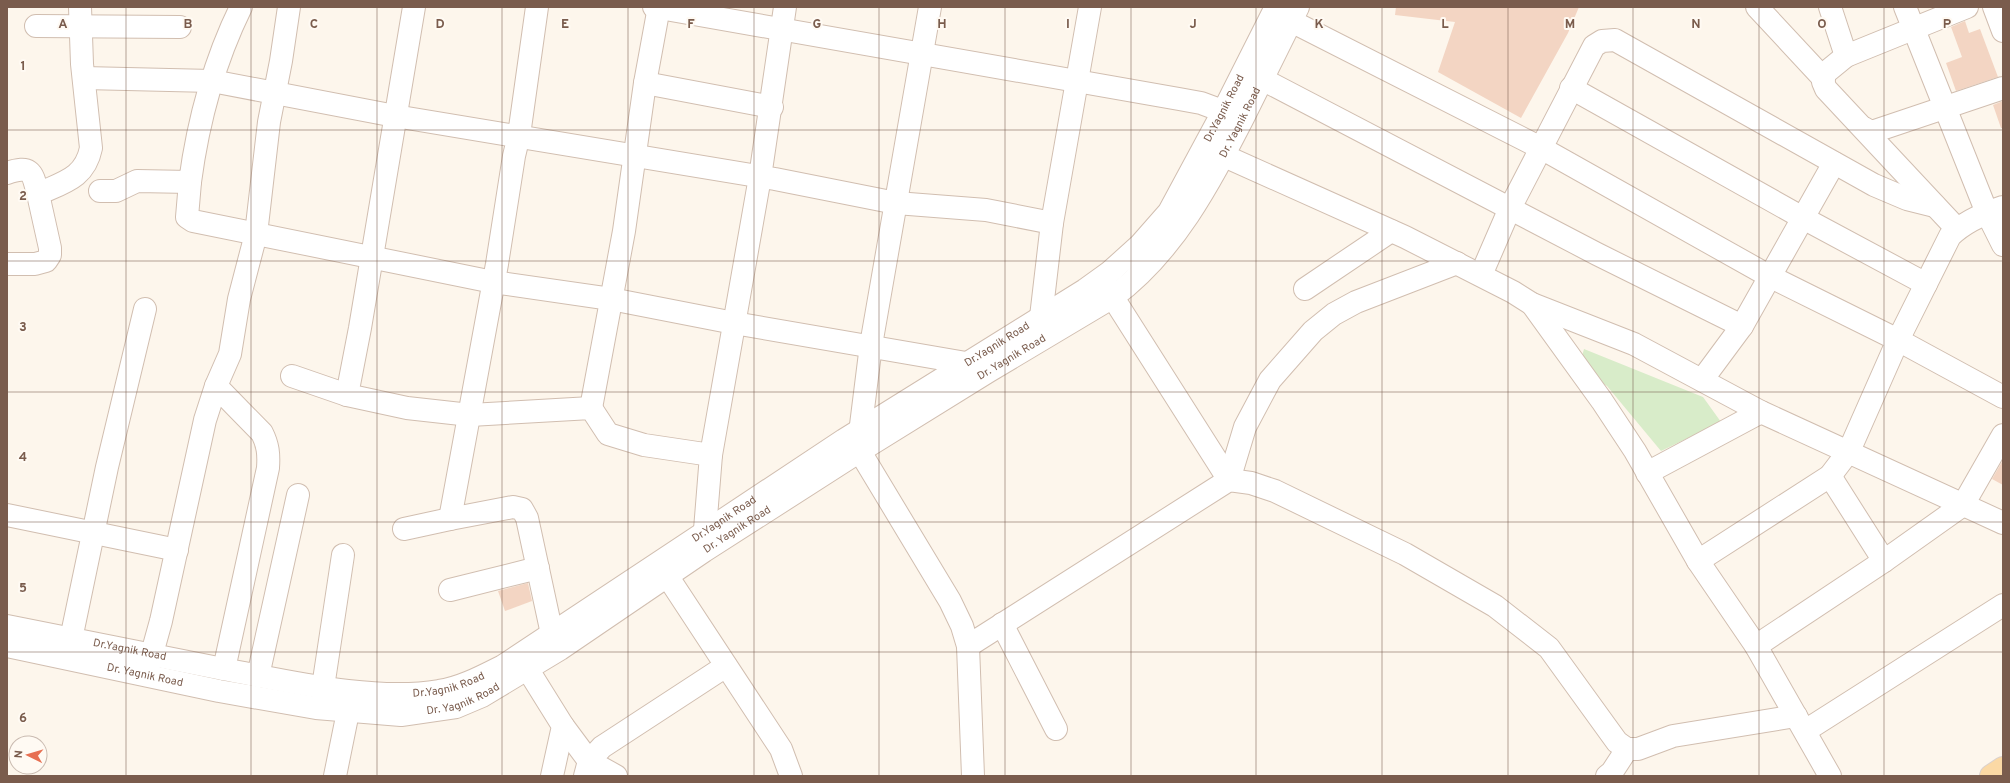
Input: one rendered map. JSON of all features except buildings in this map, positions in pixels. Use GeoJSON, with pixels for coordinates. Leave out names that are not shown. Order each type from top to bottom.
{"type":"FeatureCollection","features":[{"type":"Feature","properties":{"kind":"main road"},"geometry":{"type":"LineString","coordinates":[[1991,776],[2003,768]]}},
{"type":"Feature","properties":{"kind":"street"},"geometry":{"type":"LineString","coordinates":[[241,7],[212,81],[194,154],[187,217],[193,221],[493,282],[611,299],[734,323],[872,345],[966,363]]}},
{"type":"Feature","properties":{"kind":"street"},"geometry":{"type":"LineString","coordinates":[[149,665],[161,621],[205,420],[216,386],[230,354],[239,298],[256,234],[269,122],[289,7]]}},
{"type":"Feature","properties":{"kind":"street"},"geometry":{"type":"LineString","coordinates":[[346,395],[360,328],[414,7]]}},
{"type":"Feature","properties":{"kind":"street"},"geometry":{"type":"LineString","coordinates":[[450,519],[470,415],[514,156],[519,135],[537,7]]}},
{"type":"Feature","properties":{"kind":"street"},"geometry":{"type":"LineString","coordinates":[[712,455],[644,446],[608,434],[591,408],[635,157],[657,7],[782,28],[922,55],[1179,98],[1233,114]]}},
{"type":"Feature","properties":{"kind":"street"},"geometry":{"type":"LineString","coordinates":[[704,542],[712,455],[772,107],[785,7]]}},
{"type":"Feature","properties":{"kind":"street"},"geometry":{"type":"LineString","coordinates":[[930,7],[872,345],[860,441],[950,601],[962,626],[968,646],[973,776]]}},
{"type":"Feature","properties":{"kind":"street"},"geometry":{"type":"LineString","coordinates":[[1041,317],[1052,223],[1090,7]]}},
{"type":"Feature","properties":{"kind":"street"},"geometry":{"type":"LineString","coordinates":[[1757,7],[1824,79]]}},
{"type":"Feature","properties":{"kind":"street"},"geometry":{"type":"LineString","coordinates":[[1830,7],[1846,56]]}},
{"type":"Feature","properties":{"kind":"street"},"geometry":{"type":"LineString","coordinates":[[1905,7],[1944,107],[1995,210],[2003,245]]}},
{"type":"Feature","properties":{"kind":"street"},"geometry":{"type":"LineString","coordinates":[[1957,229],[1826,89],[1824,74],[1846,56],[1914,30],[1967,7]]}},
{"type":"Feature","properties":{"kind":"street"},"geometry":{"type":"LineString","coordinates":[[1994,7],[2003,31]]}},
{"type":"Feature","properties":{"kind":"street"},"geometry":{"type":"LineString","coordinates":[[1288,12],[1541,148],[1769,276],[1898,340],[2003,397]]}},
{"type":"Feature","properties":{"kind":"street","name":"Dr. Yagnik Road"},"geometry":{"type":"LineString","coordinates":[[7,646],[149,665],[219,691],[348,712],[401,716],[456,707],[482,696],[523,663],[704,542],[860,441],[989,370],[1113,297],[1131,284],[1168,242],[1196,205],[1224,156],[1233,114],[1262,79],[1288,12]]}},
{"type":"Feature","properties":{"kind":"street","name":"Dr.Yagnik Road"},"geometry":{"type":"LineString","coordinates":[[860,441],[966,363],[1101,278],[1140,245],[1169,212],[1204,147],[1233,114],[1288,12]]}},
{"type":"Feature","properties":{"kind":"street"},"geometry":{"type":"LineString","coordinates":[[36,26],[80,17],[180,27]]}},
{"type":"Feature","properties":{"kind":"street"},"geometry":{"type":"LineString","coordinates":[[38,194],[72,179],[83,169],[89,159],[91,148],[80,17]]}},
{"type":"Feature","properties":{"kind":"street"},"geometry":{"type":"LineString","coordinates":[[1481,275],[1510,208],[1571,88],[1594,46],[1602,41],[1615,40],[1834,163],[1907,199],[1935,206]]}},
{"type":"Feature","properties":{"kind":"street"},"geometry":{"type":"LineString","coordinates":[[84,78],[212,81],[395,116],[519,135],[635,157],[760,177],[896,203],[986,210],[1052,223]]}},
{"type":"Feature","properties":{"kind":"street"},"geometry":{"type":"LineString","coordinates":[[1262,79],[1597,254],[1742,326]]}},
{"type":"Feature","properties":{"kind":"street"},"geometry":{"type":"LineString","coordinates":[[645,83],[772,107]]}},
{"type":"Feature","properties":{"kind":"street"},"geometry":{"type":"LineString","coordinates":[[1571,88],[1803,218],[1926,284]]}},
{"type":"Feature","properties":{"kind":"street"},"geometry":{"type":"LineString","coordinates":[[1864,128],[1869,131],[1875,131],[2003,88]]}},
{"type":"Feature","properties":{"kind":"street"},"geometry":{"type":"LineString","coordinates":[[1204,147],[1391,231],[1481,275],[1532,304],[1634,344],[1761,412],[2003,522]]}},
{"type":"Feature","properties":{"kind":"street"},"geometry":{"type":"LineString","coordinates":[[1702,380],[1742,326],[1834,163]]}},
{"type":"Feature","properties":{"kind":"street"},"geometry":{"type":"LineString","coordinates":[[7,173],[19,169],[27,169],[32,173],[50,248],[50,255],[46,261],[35,264],[7,264]]}},
{"type":"Feature","properties":{"kind":"street"},"geometry":{"type":"LineString","coordinates":[[100,191],[116,191],[137,181],[190,182]]}},
{"type":"Feature","properties":{"kind":"street"},"geometry":{"type":"LineString","coordinates":[[1698,561],[1830,476],[1849,451],[1898,340],[1943,247],[1950,236],[1957,229],[1995,210]]}},
{"type":"Feature","properties":{"kind":"street"},"geometry":{"type":"LineString","coordinates":[[1305,289],[1391,231]]}},
{"type":"Feature","properties":{"kind":"street"},"geometry":{"type":"LineString","coordinates":[[968,646],[1229,480],[1246,427],[1270,380],[1313,331],[1334,314],[1356,302],[1457,263]]}},
{"type":"Feature","properties":{"kind":"street"},"geometry":{"type":"LineString","coordinates":[[1101,278],[1229,480],[1251,483],[1275,491],[1405,554],[1496,606],[1549,648],[1617,742],[1627,749],[1638,749],[1673,736],[1800,724],[2003,605]]}},
{"type":"Feature","properties":{"kind":"street"},"geometry":{"type":"LineString","coordinates":[[1532,304],[1602,401],[1635,451],[1646,473],[1698,561],[1756,646],[1830,776]]}},
{"type":"Feature","properties":{"kind":"street"},"geometry":{"type":"LineString","coordinates":[[71,639],[92,532],[133,355],[146,309]]}},
{"type":"Feature","properties":{"kind":"street"},"geometry":{"type":"LineString","coordinates":[[292,376],[346,395],[407,408],[470,415],[591,408]]}},
{"type":"Feature","properties":{"kind":"street"},"geometry":{"type":"LineString","coordinates":[[216,386],[262,433],[267,442],[269,452],[268,468],[224,669]]}},
{"type":"Feature","properties":{"kind":"street"},"geometry":{"type":"LineString","coordinates":[[1646,473],[1761,412]]}},
{"type":"Feature","properties":{"kind":"street"},"geometry":{"type":"LineString","coordinates":[[1756,646],[1884,561],[1963,505],[2003,435]]}},
{"type":"Feature","properties":{"kind":"street"},"geometry":{"type":"LineString","coordinates":[[1830,476],[1884,561]]}},
{"type":"Feature","properties":{"kind":"street"},"geometry":{"type":"LineString","coordinates":[[258,676],[298,494]]}},
{"type":"Feature","properties":{"kind":"street"},"geometry":{"type":"LineString","coordinates":[[404,529],[513,507],[522,509],[527,518],[556,642]]}},
{"type":"Feature","properties":{"kind":"street"},"geometry":{"type":"LineString","coordinates":[[7,515],[177,550]]}},
{"type":"Feature","properties":{"kind":"street"},"geometry":{"type":"LineString","coordinates":[[323,687],[343,555]]}},
{"type":"Feature","properties":{"kind":"street"},"geometry":{"type":"LineString","coordinates":[[450,590],[538,568]]}},
{"type":"Feature","properties":{"kind":"street"},"geometry":{"type":"LineString","coordinates":[[663,570],[781,749],[791,776]]}},
{"type":"Feature","properties":{"kind":"street"},"geometry":{"type":"LineString","coordinates":[[1002,624],[1056,729]]}},
{"type":"Feature","properties":{"kind":"street","name":"Dr.Yagnik Road"},"geometry":{"type":"LineString","coordinates":[[7,626],[71,639],[149,665],[224,669],[323,687],[376,692],[419,693],[440,691],[477,680],[523,663]]}},
{"type":"Feature","properties":{"kind":"street"},"geometry":{"type":"LineString","coordinates":[[523,663],[563,726],[587,769],[616,776]]}},
{"type":"Feature","properties":{"kind":"street"},"geometry":{"type":"LineString","coordinates":[[587,769],[602,747],[726,666]]}},
{"type":"Feature","properties":{"kind":"street"},"geometry":{"type":"LineString","coordinates":[[335,776],[348,712]]}},
{"type":"Feature","properties":{"kind":"street"},"geometry":{"type":"LineString","coordinates":[[552,776],[563,726]]}},
{"type":"Feature","properties":{"kind":"street"},"geometry":{"type":"LineString","coordinates":[[1607,776],[1612,772],[1627,749]]}},
{"type":"Feature","properties":{"kind":"green space"},"geometry":{"type":"Polygon","coordinates":[[[1584,349],[1703,397],[1721,422],[1661,451],[1607,386],[1579,367],[1584,349]]]}}]}
